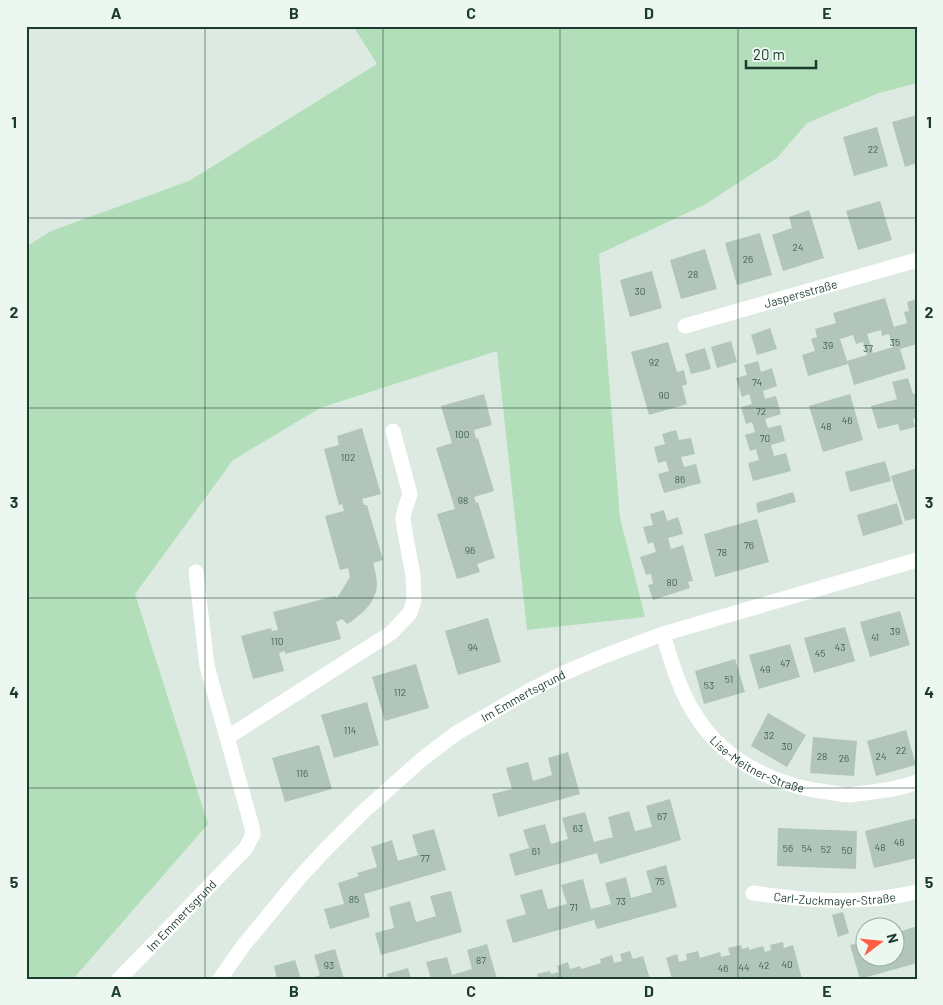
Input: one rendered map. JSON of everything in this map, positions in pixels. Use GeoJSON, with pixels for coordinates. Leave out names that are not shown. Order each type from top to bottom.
{"type":"FeatureCollection","features":[{"type":"Feature","properties":{"kind":"street","name":"Jaspersstraße"},"geometry":{"type":"LineString","coordinates":[[685,326],[917,260]]}},
{"type":"Feature","properties":{"kind":"street"},"geometry":{"type":"LineString","coordinates":[[228,738],[391,633],[410,613],[414,600],[413,582],[403,517],[410,494],[393,431]]}},
{"type":"Feature","properties":{"kind":"street","name":"Im Emmertsgrund"},"geometry":{"type":"LineString","coordinates":[[220,979],[243,946],[324,850],[420,761],[456,734],[526,692],[564,673],[638,643],[917,560]]}},
{"type":"Feature","properties":{"kind":"street","name":"Im Emmertsgrund"},"geometry":{"type":"LineString","coordinates":[[118,979],[246,848],[253,834],[207,666],[196,572]]}},
{"type":"Feature","properties":{"kind":"street","name":"Lise-Meitner-Straße"},"geometry":{"type":"LineString","coordinates":[[663,634],[685,698],[698,720],[713,738],[734,756],[762,774],[784,783],[814,791],[848,795],[884,791],[917,782]]}},
{"type":"Feature","properties":{"kind":"street","name":"Carl-Zuckmayer-Straße"},"geometry":{"type":"LineString","coordinates":[[753,893],[830,901],[863,901],[917,892]]}},
{"type":"Feature","properties":{"kind":"green space"},"geometry":{"type":"Polygon","coordinates":[[[353,26],[917,26],[917,83],[879,93],[807,123],[777,158],[704,205],[599,254],[620,518],[645,617],[527,630],[497,351],[320,408],[233,460],[135,594],[208,824],[73,979],[26,979],[26,247],[51,231],[189,181],[377,64],[353,26]]]}},
{"type":"Feature","properties":{"kind":"building"},"geometry":{"type":"Polygon","coordinates":[[[917,115],[917,163],[905,167],[892,122],[917,115]]]}},
{"type":"Feature","properties":{"kind":"building"},"geometry":{"type":"Polygon","coordinates":[[[877,127],[888,166],[854,176],[843,137],[877,127]]]}},
{"type":"Feature","properties":{"kind":"building"},"geometry":{"type":"Polygon","coordinates":[[[880,201],[892,240],[858,250],[846,211],[880,201]]]}},
{"type":"Feature","properties":{"kind":"building"},"geometry":{"type":"Polygon","coordinates":[[[809,210],[824,258],[783,271],[772,235],[792,228],[789,217],[809,210]]]}},
{"type":"Feature","properties":{"kind":"building"},"geometry":{"type":"Polygon","coordinates":[[[760,233],[772,275],[737,285],[725,243],[760,233]]]}},
{"type":"Feature","properties":{"kind":"building"},"geometry":{"type":"Polygon","coordinates":[[[705,249],[717,289],[681,299],[670,260],[705,249]]]}},
{"type":"Feature","properties":{"kind":"building"},"geometry":{"type":"Polygon","coordinates":[[[652,271],[662,308],[630,317],[620,280],[652,271]]]}},
{"type":"Feature","properties":{"kind":"building"},"geometry":{"type":"Polygon","coordinates":[[[885,298],[894,327],[907,323],[904,312],[909,311],[907,302],[917,299],[917,344],[900,349],[906,369],[854,385],[848,364],[808,376],[802,355],[815,351],[811,339],[817,337],[815,329],[836,323],[833,313],[885,298]],[[881,330],[867,334],[873,353],[893,347],[889,334],[882,336],[881,330]],[[853,335],[840,339],[847,361],[867,355],[863,342],[856,344],[853,335]]]}},
{"type":"Feature","properties":{"kind":"building"},"geometry":{"type":"Polygon","coordinates":[[[770,328],[777,349],[757,355],[751,335],[770,328]]]}},
{"type":"Feature","properties":{"kind":"building"},"geometry":{"type":"Polygon","coordinates":[[[731,341],[737,362],[717,368],[711,347],[731,341]]]}},
{"type":"Feature","properties":{"kind":"building"},"geometry":{"type":"Polygon","coordinates":[[[668,342],[677,372],[684,370],[687,384],[682,386],[687,404],[649,415],[631,352],[668,342]]]}},
{"type":"Feature","properties":{"kind":"building"},"geometry":{"type":"Polygon","coordinates":[[[705,348],[711,369],[691,374],[685,354],[705,348]]]}},
{"type":"Feature","properties":{"kind":"building"},"geometry":{"type":"Polygon","coordinates":[[[758,361],[761,372],[772,368],[777,386],[763,391],[765,399],[776,396],[781,414],[765,419],[768,428],[781,425],[785,441],[771,445],[774,456],[786,453],[791,471],[753,481],[748,463],[759,460],[756,449],[750,451],[745,435],[755,432],[752,422],[746,424],[741,407],[752,404],[749,394],[742,397],[736,378],[747,375],[744,365],[758,361]]]}},
{"type":"Feature","properties":{"kind":"building"},"geometry":{"type":"Polygon","coordinates":[[[908,378],[913,394],[917,393],[917,418],[913,419],[915,427],[900,431],[898,424],[878,429],[871,406],[897,399],[892,382],[908,378]]]}},
{"type":"Feature","properties":{"kind":"building"},"geometry":{"type":"Polygon","coordinates":[[[484,394],[492,425],[474,430],[494,491],[474,497],[476,503],[478,502],[495,558],[477,564],[480,572],[457,579],[437,514],[455,509],[436,448],[452,443],[441,406],[484,394]]]}},
{"type":"Feature","properties":{"kind":"building"},"geometry":{"type":"Polygon","coordinates":[[[850,394],[863,440],[823,452],[809,406],[850,394]]]}},
{"type":"Feature","properties":{"kind":"building"},"geometry":{"type":"Polygon","coordinates":[[[362,428],[381,494],[362,499],[364,505],[367,505],[383,560],[373,563],[377,584],[376,592],[371,603],[351,622],[347,624],[342,619],[336,622],[341,639],[285,654],[285,651],[279,653],[284,671],[253,679],[241,636],[271,628],[272,631],[278,630],[273,612],[335,596],[337,598],[350,577],[348,568],[340,570],[325,516],[344,511],[342,504],[339,505],[324,449],[339,445],[337,436],[362,428]]]}},
{"type":"Feature","properties":{"kind":"building"},"geometry":{"type":"Polygon","coordinates":[[[676,430],[679,440],[691,438],[695,454],[681,457],[684,467],[696,464],[701,483],[664,493],[658,474],[669,471],[666,461],[658,463],[654,447],[665,444],[662,434],[676,430]]]}},
{"type":"Feature","properties":{"kind":"building"},"geometry":{"type":"Polygon","coordinates":[[[885,461],[891,481],[850,492],[845,472],[885,461]]]}},
{"type":"Feature","properties":{"kind":"building"},"geometry":{"type":"Polygon","coordinates":[[[917,468],[917,518],[905,521],[891,476],[917,468]]]}},
{"type":"Feature","properties":{"kind":"building"},"geometry":{"type":"Polygon","coordinates":[[[793,492],[796,502],[758,513],[756,503],[793,492]]]}},
{"type":"Feature","properties":{"kind":"building"},"geometry":{"type":"Polygon","coordinates":[[[897,503],[903,524],[863,536],[857,515],[897,503]]]}},
{"type":"Feature","properties":{"kind":"building"},"geometry":{"type":"Polygon","coordinates":[[[664,510],[667,521],[678,517],[683,534],[668,538],[671,549],[683,545],[693,581],[688,582],[690,588],[653,600],[648,585],[653,584],[651,574],[646,575],[640,557],[656,552],[653,542],[648,544],[643,527],[653,525],[650,514],[664,510]]]}},
{"type":"Feature","properties":{"kind":"building"},"geometry":{"type":"Polygon","coordinates":[[[757,519],[769,562],[715,577],[704,534],[757,519]]]}},
{"type":"Feature","properties":{"kind":"building"},"geometry":{"type":"Polygon","coordinates":[[[900,611],[910,645],[870,657],[860,622],[900,611]]]}},
{"type":"Feature","properties":{"kind":"building"},"geometry":{"type":"Polygon","coordinates":[[[488,618],[501,662],[458,675],[445,631],[488,618]]]}},
{"type":"Feature","properties":{"kind":"building"},"geometry":{"type":"Polygon","coordinates":[[[845,627],[855,661],[814,673],[804,638],[845,627]]]}},
{"type":"Feature","properties":{"kind":"building"},"geometry":{"type":"Polygon","coordinates":[[[790,644],[800,677],[759,689],[749,655],[790,644]]]}},
{"type":"Feature","properties":{"kind":"building"},"geometry":{"type":"Polygon","coordinates":[[[735,659],[745,692],[704,704],[695,671],[735,659]]]}},
{"type":"Feature","properties":{"kind":"building"},"geometry":{"type":"Polygon","coordinates":[[[416,664],[429,708],[385,721],[372,677],[416,664]]]}},
{"type":"Feature","properties":{"kind":"building"},"geometry":{"type":"Polygon","coordinates":[[[367,702],[379,745],[334,758],[321,715],[367,702]]]}},
{"type":"Feature","properties":{"kind":"building"},"geometry":{"type":"Polygon","coordinates":[[[768,713],[806,735],[787,767],[751,746],[768,713]]]}},
{"type":"Feature","properties":{"kind":"building"},"geometry":{"type":"Polygon","coordinates":[[[906,730],[916,765],[876,776],[867,741],[906,730]]]}},
{"type":"Feature","properties":{"kind":"building"},"geometry":{"type":"Polygon","coordinates":[[[813,737],[857,741],[854,776],[810,773],[813,737]]]}},
{"type":"Feature","properties":{"kind":"building"},"geometry":{"type":"Polygon","coordinates":[[[319,745],[332,789],[285,802],[272,758],[319,745]]]}},
{"type":"Feature","properties":{"kind":"building"},"geometry":{"type":"Polygon","coordinates":[[[568,752],[580,794],[498,817],[492,794],[512,789],[506,768],[528,762],[533,781],[552,775],[548,758],[568,752]]]}},
{"type":"Feature","properties":{"kind":"building"},"geometry":{"type":"Polygon","coordinates":[[[670,799],[681,840],[600,864],[597,853],[515,876],[509,854],[529,848],[523,830],[545,824],[551,844],[568,839],[562,818],[585,812],[594,842],[613,837],[608,817],[629,811],[635,831],[652,827],[646,806],[670,799]]]}},
{"type":"Feature","properties":{"kind":"building"},"geometry":{"type":"Polygon","coordinates":[[[917,818],[917,858],[874,868],[865,831],[917,818]]]}},
{"type":"Feature","properties":{"kind":"building"},"geometry":{"type":"Polygon","coordinates":[[[778,828],[857,831],[856,869],[777,866],[778,828]]]}},
{"type":"Feature","properties":{"kind":"building"},"geometry":{"type":"Polygon","coordinates":[[[434,829],[446,870],[364,894],[370,917],[330,929],[324,909],[344,904],[338,883],[359,876],[357,873],[377,867],[371,847],[392,840],[398,861],[418,855],[412,835],[434,829]]]}},
{"type":"Feature","properties":{"kind":"building"},"geometry":{"type":"Polygon","coordinates":[[[666,865],[677,907],[597,929],[594,920],[513,943],[506,920],[526,914],[520,895],[542,889],[548,909],[567,904],[561,885],[583,879],[591,909],[611,904],[605,883],[626,877],[631,898],[652,892],[646,871],[666,865]]]}},
{"type":"Feature","properties":{"kind":"building"},"geometry":{"type":"Polygon","coordinates":[[[451,891],[462,932],[381,955],[375,933],[394,928],[389,907],[410,901],[416,922],[436,916],[430,896],[451,891]]]}},
{"type":"Feature","properties":{"kind":"building"},"geometry":{"type":"Polygon","coordinates":[[[843,912],[849,933],[838,937],[832,915],[843,912]]]}},
{"type":"Feature","properties":{"kind":"building"},"geometry":{"type":"Polygon","coordinates":[[[917,926],[917,963],[906,966],[906,930],[917,926]]]}},
{"type":"Feature","properties":{"kind":"building"},"geometry":{"type":"Polygon","coordinates":[[[783,942],[784,948],[793,945],[802,979],[672,979],[666,958],[677,954],[679,962],[687,960],[686,954],[698,951],[700,958],[720,952],[721,957],[730,955],[728,948],[741,945],[742,949],[749,947],[749,950],[763,946],[765,952],[771,950],[770,945],[783,942]]]}},
{"type":"Feature","properties":{"kind":"building"},"geometry":{"type":"Polygon","coordinates":[[[487,944],[497,979],[431,979],[426,962],[447,957],[452,975],[472,969],[467,950],[487,944]]]}},
{"type":"Feature","properties":{"kind":"building"},"geometry":{"type":"Polygon","coordinates":[[[856,944],[856,965],[850,945],[856,944]]]}},
{"type":"Feature","properties":{"kind":"building"},"geometry":{"type":"Polygon","coordinates":[[[335,949],[344,979],[309,979],[320,975],[314,955],[335,949]]]}},
{"type":"Feature","properties":{"kind":"building"},"geometry":{"type":"Polygon","coordinates":[[[630,951],[633,959],[643,956],[650,979],[539,979],[537,974],[550,971],[551,974],[559,972],[557,966],[568,962],[570,969],[580,966],[581,969],[601,963],[600,959],[612,955],[614,963],[622,961],[620,954],[630,951]]]}},
{"type":"Feature","properties":{"kind":"building"},"geometry":{"type":"Polygon","coordinates":[[[295,960],[301,979],[277,979],[274,966],[295,960]]]}},
{"type":"Feature","properties":{"kind":"building"},"geometry":{"type":"Polygon","coordinates":[[[408,968],[411,979],[388,979],[387,974],[408,968]]]}},
{"type":"Feature","properties":{"kind":"building"},"geometry":{"type":"Polygon","coordinates":[[[857,968],[899,968],[860,979],[857,968]]]}}]}
